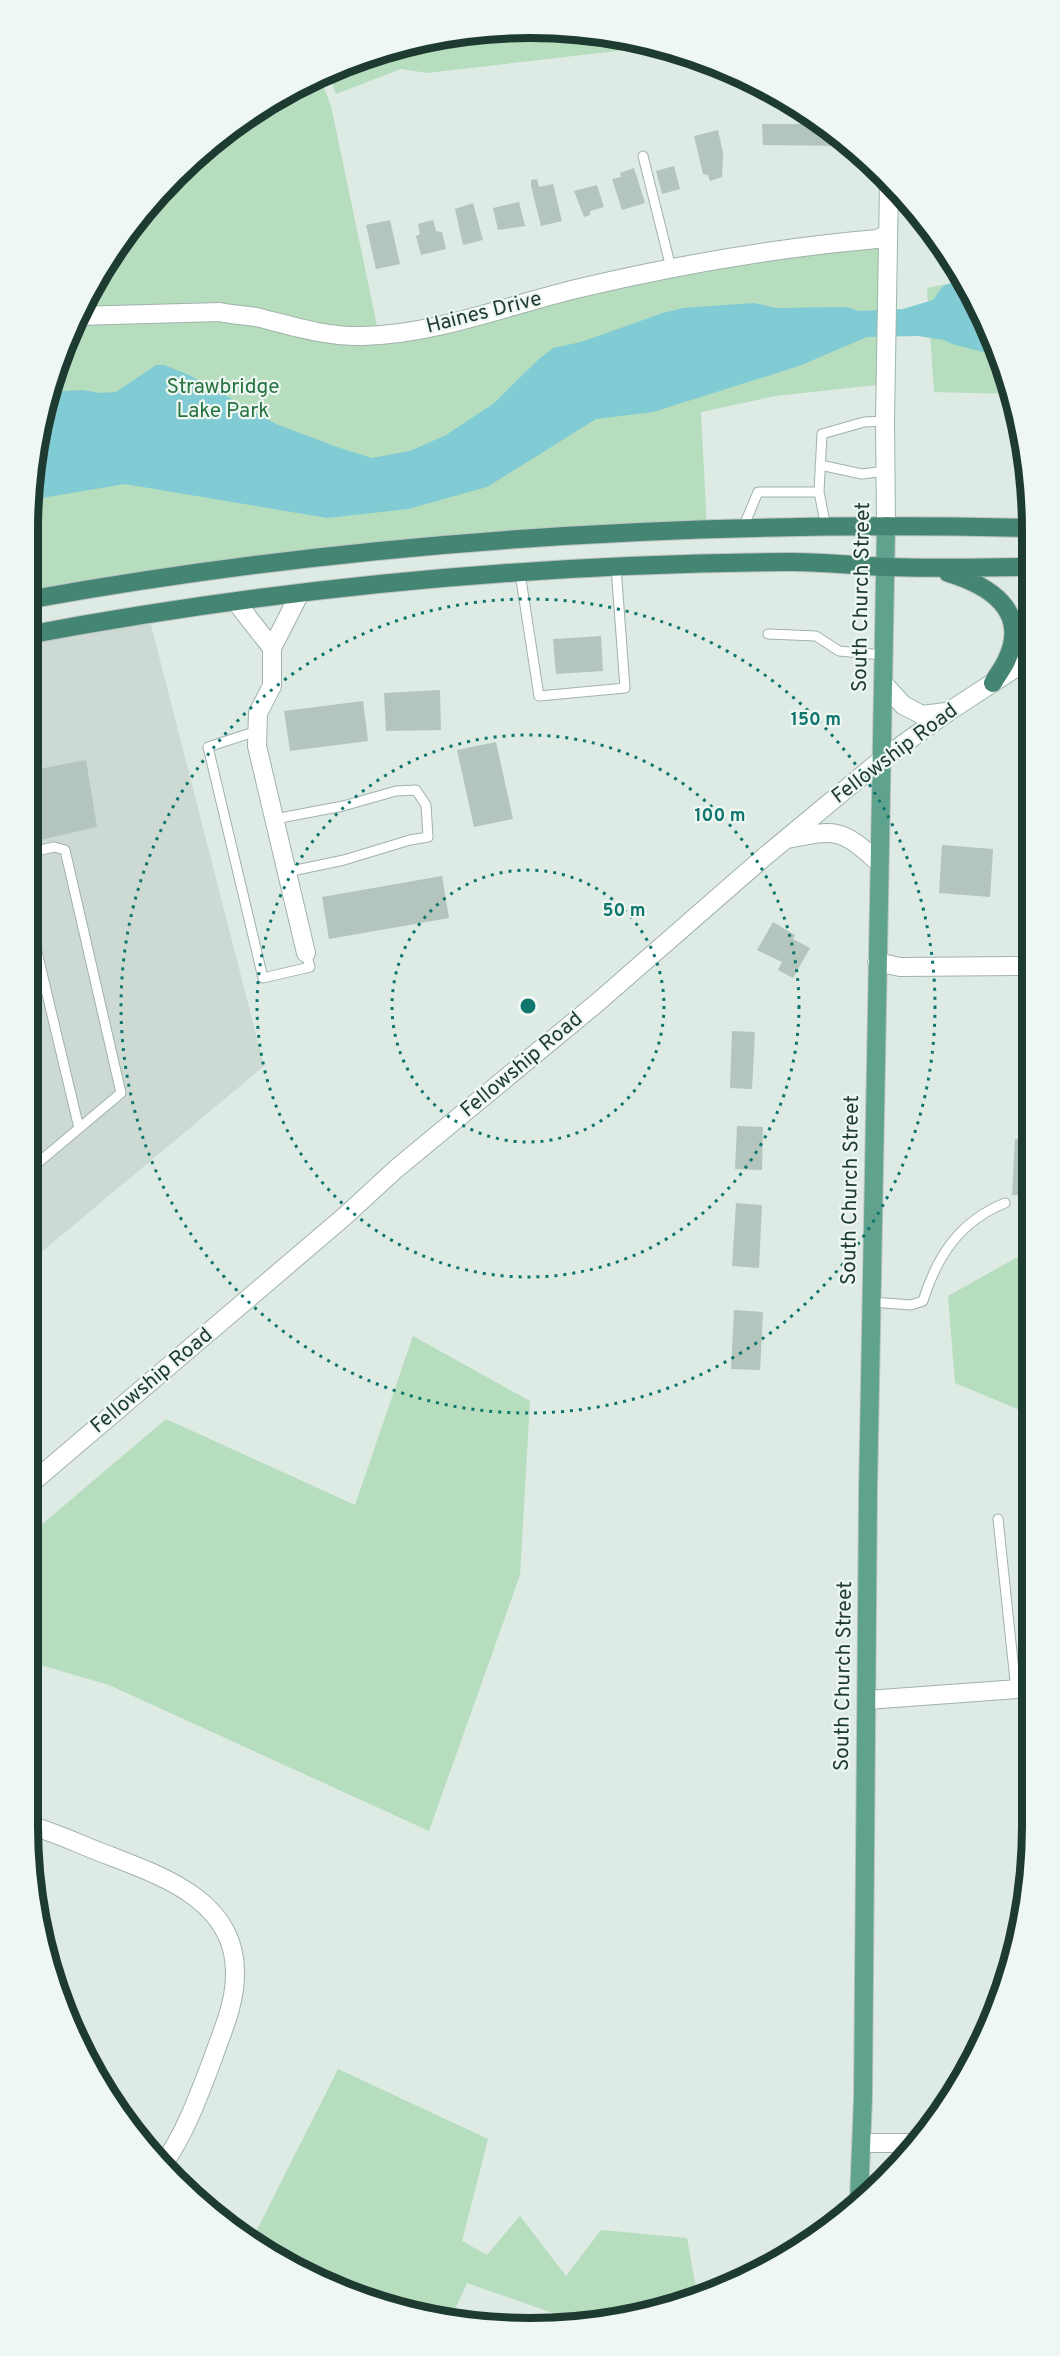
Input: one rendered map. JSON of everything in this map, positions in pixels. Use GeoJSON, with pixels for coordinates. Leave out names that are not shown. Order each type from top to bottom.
{"type":"FeatureCollection","features":[{"type":"Feature","properties":{"kind":"highway"},"geometry":{"type":"LineString","coordinates":[[38,598],[162,577],[357,552],[541,537],[826,526],[1022,528]]}},
{"type":"Feature","properties":{"kind":"highway"},"geometry":{"type":"LineString","coordinates":[[38,632],[148,613],[300,593],[520,573],[789,561],[886,567],[1022,567]]}},
{"type":"Feature","properties":{"kind":"highway"},"geometry":{"type":"LineString","coordinates":[[932,568],[970,579],[999,599],[1007,610],[1013,635],[1008,657],[993,683]]}},
{"type":"Feature","properties":{"kind":"main road","name":"South Church Street"},"geometry":{"type":"LineString","coordinates":[[860,2191],[877,962],[881,760],[885,684],[883,655],[886,526]]}},
{"type":"Feature","properties":{"kind":"street","name":"South Church Street"},"geometry":{"type":"LineString","coordinates":[[886,526],[885,421],[889,193]]}},
{"type":"Feature","properties":{"kind":"street","name":"Haines Drive"},"geometry":{"type":"LineString","coordinates":[[86,316],[220,312],[251,316],[310,331],[360,336],[379,335],[434,326],[575,289],[671,268],[776,249],[877,239],[888,234]]}},
{"type":"Feature","properties":{"kind":"street"},"geometry":{"type":"LineString","coordinates":[[300,593],[272,648],[272,686],[258,713],[257,746],[306,953]]}},
{"type":"Feature","properties":{"kind":"street"},"geometry":{"type":"LineString","coordinates":[[236,602],[272,648]]}},
{"type":"Feature","properties":{"kind":"street","name":"Fellowship Road"},"geometry":{"type":"LineString","coordinates":[[38,1478],[345,1216],[396,1168],[598,1002],[881,760],[948,712],[1022,664]]}},
{"type":"Feature","properties":{"kind":"street"},"geometry":{"type":"LineString","coordinates":[[885,684],[903,705],[922,715],[948,712]]}},
{"type":"Feature","properties":{"kind":"street"},"geometry":{"type":"LineString","coordinates":[[785,840],[828,831],[843,834],[856,841],[879,863]]}},
{"type":"Feature","properties":{"kind":"street"},"geometry":{"type":"LineString","coordinates":[[877,962],[900,967],[1022,966]]}},
{"type":"Feature","properties":{"kind":"street"},"geometry":{"type":"LineString","coordinates":[[867,1700],[1022,1689]]}},
{"type":"Feature","properties":{"kind":"street"},"geometry":{"type":"LineString","coordinates":[[38,1829],[129,1863],[175,1884],[196,1896],[212,1912],[225,1931],[233,1952],[235,1975],[232,1998],[220,2039],[196,2100],[167,2158]]}},
{"type":"Feature","properties":{"kind":"street"},"geometry":{"type":"LineString","coordinates":[[861,2144],[907,2143]]}},
{"type":"Feature","properties":{"kind":"lane"},"geometry":{"type":"LineString","coordinates":[[643,156],[671,268]]}},
{"type":"Feature","properties":{"kind":"lane"},"geometry":{"type":"LineString","coordinates":[[826,526],[819,492],[822,434],[864,422],[885,421]]}},
{"type":"Feature","properties":{"kind":"lane"},"geometry":{"type":"LineString","coordinates":[[820,465],[862,474],[886,471]]}},
{"type":"Feature","properties":{"kind":"lane"},"geometry":{"type":"LineString","coordinates":[[743,528],[758,492],[819,492]]}},
{"type":"Feature","properties":{"kind":"lane"},"geometry":{"type":"LineString","coordinates":[[520,573],[539,696],[625,688],[616,567]]}},
{"type":"Feature","properties":{"kind":"lane"},"geometry":{"type":"LineString","coordinates":[[768,634],[816,636],[839,651],[883,655]]}},
{"type":"Feature","properties":{"kind":"lane"},"geometry":{"type":"LineString","coordinates":[[257,731],[208,747],[263,978],[310,967],[306,953]]}},
{"type":"Feature","properties":{"kind":"lane"},"geometry":{"type":"LineString","coordinates":[[275,819],[343,806],[396,791],[416,790],[426,805],[428,837],[410,840],[344,860],[287,872]]}},
{"type":"Feature","properties":{"kind":"lane"},"geometry":{"type":"LineString","coordinates":[[38,851],[54,847],[65,850],[121,1093],[38,1162]]}},
{"type":"Feature","properties":{"kind":"lane"},"geometry":{"type":"LineString","coordinates":[[38,956],[79,1128]]}},
{"type":"Feature","properties":{"kind":"lane"},"geometry":{"type":"LineString","coordinates":[[872,1302],[911,1305],[923,1301],[930,1279],[963,1229],[984,1211],[1005,1203]]}},
{"type":"Feature","properties":{"kind":"lane"},"geometry":{"type":"LineString","coordinates":[[998,1519],[1022,1676]]}},
{"type":"Feature","properties":{"kind":"shaded area"},"geometry":{"type":"Polygon","coordinates":[[[148,613],[264,1066],[38,1255],[38,633],[148,613]]]}},
{"type":"Feature","properties":{"kind":"green space"},"geometry":{"type":"Polygon","coordinates":[[[530,38],[562,39],[635,49],[427,73],[401,69],[336,94],[331,80],[342,75],[403,54],[466,42],[530,38]]]}},
{"type":"Feature","properties":{"kind":"green space","name":"Strawbridge Lake Park"},"geometry":{"type":"Polygon","coordinates":[[[322,84],[331,106],[379,335],[888,234],[886,384],[775,396],[701,412],[707,529],[609,533],[38,599],[39,498],[47,434],[54,403],[75,342],[103,284],[139,230],[160,205],[205,160],[256,121],[284,103],[322,84]]]}},
{"type":"Feature","properties":{"kind":"green space"},"geometry":{"type":"Polygon","coordinates":[[[956,282],[985,342],[1003,394],[934,392],[927,288],[956,282]]]}},
{"type":"Feature","properties":{"kind":"green space"},"geometry":{"type":"Polygon","coordinates":[[[1022,1256],[1022,1411],[955,1383],[948,1296],[1022,1256]]]}},
{"type":"Feature","properties":{"kind":"green space"},"geometry":{"type":"Polygon","coordinates":[[[413,1336],[530,1401],[520,1575],[429,1831],[109,1685],[38,1664],[38,1528],[166,1419],[355,1505],[413,1336]]]}},
{"type":"Feature","properties":{"kind":"green space"},"geometry":{"type":"Polygon","coordinates":[[[338,2069],[488,2139],[462,2241],[487,2255],[520,2216],[566,2276],[601,2230],[687,2238],[696,2289],[626,2309],[564,2317],[467,2283],[454,2312],[403,2302],[342,2281],[284,2253],[255,2234],[338,2069]]]}},
{"type":"Feature","properties":{"kind":"water"},"geometry":{"type":"Polygon","coordinates":[[[957,284],[988,351],[983,352],[944,340],[918,336],[867,337],[799,366],[653,412],[596,419],[487,487],[408,509],[327,518],[125,484],[39,498],[47,434],[58,391],[116,392],[156,365],[164,365],[189,375],[276,424],[372,458],[410,451],[446,435],[493,404],[553,348],[581,342],[663,313],[683,308],[754,303],[776,308],[847,307],[859,311],[903,309],[933,300],[943,286],[957,284]]]}},
{"type":"Feature","properties":{"kind":"building"},"geometry":{"type":"Polygon","coordinates":[[[762,124],[808,124],[838,146],[763,145],[762,124]]]}},
{"type":"Feature","properties":{"kind":"building"},"geometry":{"type":"Polygon","coordinates":[[[718,130],[723,153],[722,177],[710,181],[708,175],[703,174],[694,136],[718,130]]]}},
{"type":"Feature","properties":{"kind":"building"},"geometry":{"type":"Polygon","coordinates":[[[674,166],[680,189],[662,194],[656,171],[674,166]]]}},
{"type":"Feature","properties":{"kind":"building"},"geometry":{"type":"Polygon","coordinates":[[[634,168],[645,203],[622,210],[612,179],[621,177],[620,173],[634,168]]]}},
{"type":"Feature","properties":{"kind":"building"},"geometry":{"type":"Polygon","coordinates":[[[537,179],[539,187],[553,184],[562,221],[541,226],[531,186],[531,180],[537,179]]]}},
{"type":"Feature","properties":{"kind":"building"},"geometry":{"type":"Polygon","coordinates":[[[597,185],[604,207],[590,211],[590,215],[584,217],[574,191],[597,185]]]}},
{"type":"Feature","properties":{"kind":"building"},"geometry":{"type":"Polygon","coordinates":[[[519,202],[525,226],[498,230],[493,208],[519,202]]]}},
{"type":"Feature","properties":{"kind":"building"},"geometry":{"type":"Polygon","coordinates":[[[473,203],[483,240],[463,245],[455,209],[473,203]]]}},
{"type":"Feature","properties":{"kind":"building"},"geometry":{"type":"Polygon","coordinates":[[[390,220],[400,264],[376,269],[366,225],[390,220]]]}},
{"type":"Feature","properties":{"kind":"building"},"geometry":{"type":"Polygon","coordinates":[[[433,220],[436,231],[442,232],[446,249],[421,255],[416,236],[420,234],[418,224],[433,220]]]}},
{"type":"Feature","properties":{"kind":"building"},"geometry":{"type":"Polygon","coordinates":[[[601,636],[603,671],[556,674],[553,639],[601,636]]]}},
{"type":"Feature","properties":{"kind":"building"},"geometry":{"type":"Polygon","coordinates":[[[440,690],[441,730],[386,731],[384,693],[440,690]]]}},
{"type":"Feature","properties":{"kind":"building"},"geometry":{"type":"Polygon","coordinates":[[[363,701],[368,741],[290,751],[284,711],[363,701]]]}},
{"type":"Feature","properties":{"kind":"building"},"geometry":{"type":"Polygon","coordinates":[[[496,742],[513,819],[474,827],[457,750],[496,742]]]}},
{"type":"Feature","properties":{"kind":"building"},"geometry":{"type":"Polygon","coordinates":[[[86,760],[97,827],[38,840],[38,769],[86,760]]]}},
{"type":"Feature","properties":{"kind":"building"},"geometry":{"type":"Polygon","coordinates":[[[942,845],[993,849],[990,897],[939,893],[942,845]]]}},
{"type":"Feature","properties":{"kind":"building"},"geometry":{"type":"Polygon","coordinates":[[[442,876],[449,918],[329,939],[322,897],[442,876]]]}},
{"type":"Feature","properties":{"kind":"building"},"geometry":{"type":"Polygon","coordinates":[[[773,922],[795,935],[793,939],[810,948],[793,978],[778,970],[782,962],[757,950],[773,922]]]}},
{"type":"Feature","properties":{"kind":"building"},"geometry":{"type":"Polygon","coordinates":[[[732,1031],[755,1032],[752,1089],[730,1088],[732,1031]]]}},
{"type":"Feature","properties":{"kind":"building"},"geometry":{"type":"Polygon","coordinates":[[[737,1126],[763,1127],[762,1170],[735,1169],[737,1126]]]}},
{"type":"Feature","properties":{"kind":"building"},"geometry":{"type":"Polygon","coordinates":[[[1015,1139],[1022,1139],[1022,1196],[1012,1195],[1015,1139]]]}},
{"type":"Feature","properties":{"kind":"building"},"geometry":{"type":"Polygon","coordinates":[[[736,1203],[762,1205],[759,1268],[732,1266],[736,1203]]]}},
{"type":"Feature","properties":{"kind":"building"},"geometry":{"type":"Polygon","coordinates":[[[734,1310],[763,1312],[760,1370],[731,1369],[734,1310]]]}}]}
